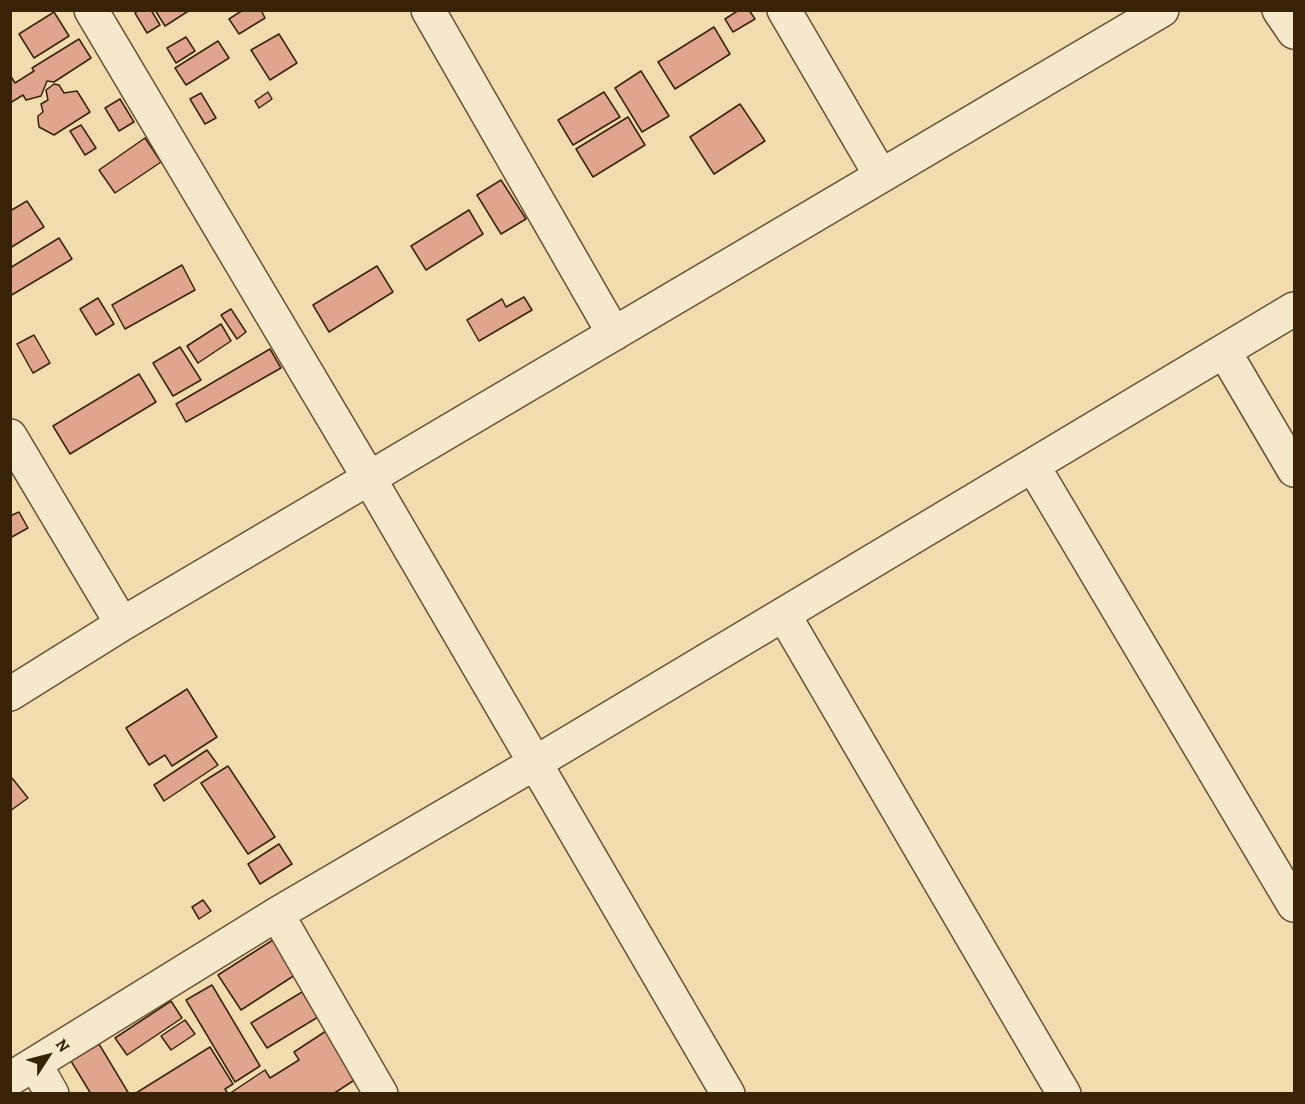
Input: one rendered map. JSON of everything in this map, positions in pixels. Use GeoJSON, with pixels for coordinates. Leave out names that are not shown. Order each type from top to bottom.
{"type":"FeatureCollection","features":[{"type":"Feature","properties":{"kind":"street"},"geometry":{"type":"LineString","coordinates":[[92,10],[369,478],[728,1094]]}},
{"type":"Feature","properties":{"kind":"street"},"geometry":{"type":"LineString","coordinates":[[428,10],[614,334]]}},
{"type":"Feature","properties":{"kind":"street"},"geometry":{"type":"LineString","coordinates":[[784,10],[882,176]]}},
{"type":"Feature","properties":{"kind":"street"},"geometry":{"type":"LineString","coordinates":[[10,694],[122,624],[1162,10]]}},
{"type":"Feature","properties":{"kind":"street"},"geometry":{"type":"LineString","coordinates":[[1280,10],[1294,32]]}},
{"type":"Feature","properties":{"kind":"street"},"geometry":{"type":"LineString","coordinates":[[52,1094],[23,1072],[277,914],[784,615],[1294,309]]}},
{"type":"Feature","properties":{"kind":"street"},"geometry":{"type":"LineString","coordinates":[[1224,351],[1294,470]]}},
{"type":"Feature","properties":{"kind":"street"},"geometry":{"type":"LineString","coordinates":[[10,436],[122,624]]}},
{"type":"Feature","properties":{"kind":"street"},"geometry":{"type":"LineString","coordinates":[[1033,466],[1294,905]]}},
{"type":"Feature","properties":{"kind":"street"},"geometry":{"type":"LineString","coordinates":[[784,615],[1064,1094]]}},
{"type":"Feature","properties":{"kind":"street"},"geometry":{"type":"LineString","coordinates":[[277,914],[381,1094]]}},
{"type":"Feature","properties":{"kind":"building"},"geometry":{"type":"Polygon","coordinates":[[[139,10],[151,10],[160,25],[147,33],[135,13],[139,10]]]}},
{"type":"Feature","properties":{"kind":"building"},"geometry":{"type":"Polygon","coordinates":[[[155,10],[190,10],[165,26],[155,10]]]}},
{"type":"Feature","properties":{"kind":"building"},"geometry":{"type":"Polygon","coordinates":[[[243,10],[261,10],[265,18],[239,34],[229,19],[243,10]]]}},
{"type":"Feature","properties":{"kind":"building"},"geometry":{"type":"Polygon","coordinates":[[[739,10],[749,10],[755,19],[733,32],[725,19],[739,10]]]}},
{"type":"Feature","properties":{"kind":"building"},"geometry":{"type":"Polygon","coordinates":[[[54,12],[69,36],[34,58],[19,34],[54,12]]]}},
{"type":"Feature","properties":{"kind":"building"},"geometry":{"type":"Polygon","coordinates":[[[714,27],[730,54],[675,89],[658,62],[714,27]]]}},
{"type":"Feature","properties":{"kind":"building"},"geometry":{"type":"Polygon","coordinates":[[[279,34],[297,63],[270,80],[251,50],[279,34]]]}},
{"type":"Feature","properties":{"kind":"building"},"geometry":{"type":"Polygon","coordinates":[[[186,37],[195,51],[176,63],[167,48],[186,37]]]}},
{"type":"Feature","properties":{"kind":"building"},"geometry":{"type":"Polygon","coordinates":[[[79,39],[91,58],[54,82],[47,81],[41,96],[26,100],[23,95],[10,103],[10,75],[15,83],[34,71],[32,68],[79,39]]]}},
{"type":"Feature","properties":{"kind":"building"},"geometry":{"type":"Polygon","coordinates":[[[218,41],[229,58],[186,85],[175,68],[218,41]]]}},
{"type":"Feature","properties":{"kind":"building"},"geometry":{"type":"Polygon","coordinates":[[[641,71],[669,116],[642,132],[615,88],[641,71]]]}},
{"type":"Feature","properties":{"kind":"building"},"geometry":{"type":"Polygon","coordinates":[[[54,84],[59,85],[64,93],[77,91],[90,112],[54,135],[39,127],[38,116],[43,112],[41,104],[48,100],[46,90],[54,84]]]}},
{"type":"Feature","properties":{"kind":"building"},"geometry":{"type":"Polygon","coordinates":[[[268,92],[272,99],[259,108],[255,101],[268,92]]]}},
{"type":"Feature","properties":{"kind":"building"},"geometry":{"type":"Polygon","coordinates":[[[604,92],[620,117],[573,145],[558,120],[604,92]]]}},
{"type":"Feature","properties":{"kind":"building"},"geometry":{"type":"Polygon","coordinates":[[[201,93],[216,118],[205,124],[190,99],[201,93]]]}},
{"type":"Feature","properties":{"kind":"building"},"geometry":{"type":"Polygon","coordinates":[[[120,99],[134,122],[119,131],[105,108],[120,99]]]}},
{"type":"Feature","properties":{"kind":"building"},"geometry":{"type":"Polygon","coordinates":[[[740,104],[765,141],[714,174],[690,137],[740,104]]]}},
{"type":"Feature","properties":{"kind":"building"},"geometry":{"type":"Polygon","coordinates":[[[628,117],[645,145],[593,177],[576,149],[628,117]]]}},
{"type":"Feature","properties":{"kind":"building"},"geometry":{"type":"Polygon","coordinates":[[[81,125],[96,148],[85,155],[70,131],[81,125]]]}},
{"type":"Feature","properties":{"kind":"building"},"geometry":{"type":"Polygon","coordinates":[[[145,138],[161,162],[115,193],[99,170],[145,138]]]}},
{"type":"Feature","properties":{"kind":"building"},"geometry":{"type":"Polygon","coordinates":[[[501,180],[526,219],[501,234],[477,195],[501,180]]]}},
{"type":"Feature","properties":{"kind":"building"},"geometry":{"type":"Polygon","coordinates":[[[27,201],[44,227],[10,248],[10,211],[27,201]]]}},
{"type":"Feature","properties":{"kind":"building"},"geometry":{"type":"Polygon","coordinates":[[[469,210],[483,234],[426,270],[411,246],[469,210]]]}},
{"type":"Feature","properties":{"kind":"building"},"geometry":{"type":"Polygon","coordinates":[[[59,238],[72,259],[10,296],[10,268],[59,238]]]}},
{"type":"Feature","properties":{"kind":"building"},"geometry":{"type":"Polygon","coordinates":[[[182,265],[195,290],[125,329],[112,305],[182,265]]]}},
{"type":"Feature","properties":{"kind":"building"},"geometry":{"type":"Polygon","coordinates":[[[377,266],[393,292],[329,332],[313,305],[377,266]]]}},
{"type":"Feature","properties":{"kind":"building"},"geometry":{"type":"Polygon","coordinates":[[[524,297],[532,310],[479,341],[467,320],[502,299],[506,307],[524,297]]]}},
{"type":"Feature","properties":{"kind":"building"},"geometry":{"type":"Polygon","coordinates":[[[98,298],[114,324],[96,335],[80,309],[98,298]]]}},
{"type":"Feature","properties":{"kind":"building"},"geometry":{"type":"Polygon","coordinates":[[[231,309],[246,332],[237,339],[221,315],[231,309]]]}},
{"type":"Feature","properties":{"kind":"building"},"geometry":{"type":"Polygon","coordinates":[[[221,324],[231,341],[198,363],[187,346],[221,324]]]}},
{"type":"Feature","properties":{"kind":"building"},"geometry":{"type":"Polygon","coordinates":[[[34,335],[50,363],[33,373],[17,344],[34,335]]]}},
{"type":"Feature","properties":{"kind":"building"},"geometry":{"type":"Polygon","coordinates":[[[180,347],[201,380],[173,396],[153,363],[180,347]]]}},
{"type":"Feature","properties":{"kind":"building"},"geometry":{"type":"Polygon","coordinates":[[[270,349],[281,368],[186,422],[176,404],[270,349]]]}},
{"type":"Feature","properties":{"kind":"building"},"geometry":{"type":"Polygon","coordinates":[[[139,374],[156,402],[70,454],[53,426],[139,374]]]}},
{"type":"Feature","properties":{"kind":"building"},"geometry":{"type":"Polygon","coordinates":[[[19,512],[28,528],[10,538],[10,516],[19,512]]]}},
{"type":"Feature","properties":{"kind":"building"},"geometry":{"type":"Polygon","coordinates":[[[187,689],[217,737],[172,766],[165,755],[149,765],[126,728],[187,689]]]}},
{"type":"Feature","properties":{"kind":"building"},"geometry":{"type":"Polygon","coordinates":[[[207,750],[218,765],[164,801],[154,785],[207,750]]]}},
{"type":"Feature","properties":{"kind":"building"},"geometry":{"type":"Polygon","coordinates":[[[228,766],[275,837],[248,854],[201,783],[228,766]]]}},
{"type":"Feature","properties":{"kind":"building"},"geometry":{"type":"Polygon","coordinates":[[[12,778],[28,798],[10,811],[10,779],[12,778]]]}},
{"type":"Feature","properties":{"kind":"building"},"geometry":{"type":"Polygon","coordinates":[[[279,844],[292,864],[260,884],[248,864],[279,844]]]}},
{"type":"Feature","properties":{"kind":"building"},"geometry":{"type":"Polygon","coordinates":[[[203,900],[211,911],[199,919],[192,907],[203,900]]]}},
{"type":"Feature","properties":{"kind":"building"},"geometry":{"type":"Polygon","coordinates":[[[276,938],[298,973],[241,1010],[218,975],[276,938]]]}},
{"type":"Feature","properties":{"kind":"building"},"geometry":{"type":"Polygon","coordinates":[[[212,985],[260,1066],[235,1082],[186,1000],[212,985]]]}},
{"type":"Feature","properties":{"kind":"building"},"geometry":{"type":"Polygon","coordinates":[[[302,992],[318,1017],[267,1048],[251,1023],[302,992]]]}},
{"type":"Feature","properties":{"kind":"building"},"geometry":{"type":"Polygon","coordinates":[[[171,1001],[182,1018],[127,1055],[115,1038],[171,1001]]]}},
{"type":"Feature","properties":{"kind":"building"},"geometry":{"type":"Polygon","coordinates":[[[185,1020],[195,1034],[171,1050],[161,1036],[185,1020]]]}},
{"type":"Feature","properties":{"kind":"building"},"geometry":{"type":"Polygon","coordinates":[[[326,1031],[356,1079],[333,1094],[229,1094],[265,1070],[270,1078],[299,1060],[294,1052],[326,1031]]]}},
{"type":"Feature","properties":{"kind":"building"},"geometry":{"type":"Polygon","coordinates":[[[99,1044],[129,1094],[91,1094],[71,1061],[99,1044]]]}},
{"type":"Feature","properties":{"kind":"building"},"geometry":{"type":"Polygon","coordinates":[[[210,1047],[233,1084],[225,1089],[228,1094],[136,1093],[210,1047]]]}}]}
